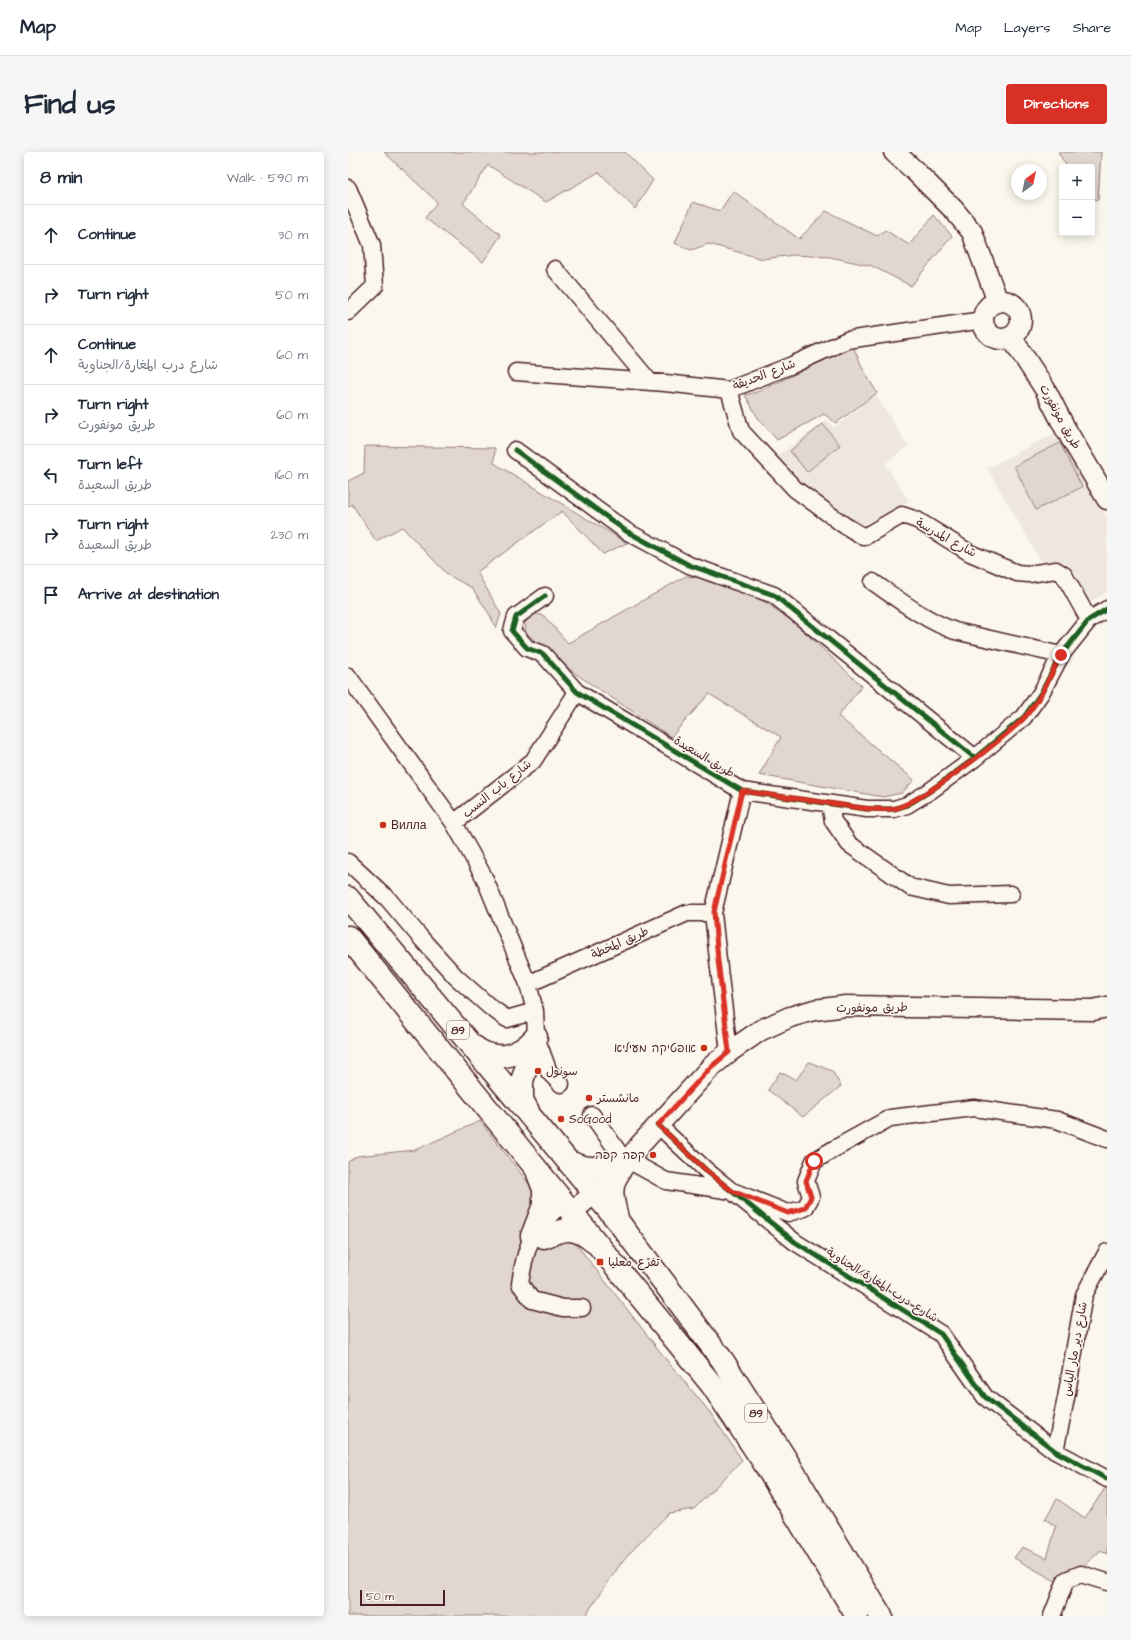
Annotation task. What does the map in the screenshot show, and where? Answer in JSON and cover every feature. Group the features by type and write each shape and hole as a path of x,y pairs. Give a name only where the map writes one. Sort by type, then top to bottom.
{"highway":[{"name":"89","path":"348,898 617,1220 722,1361 785,1458 881,1616"},
{"name":"89","path":"348,937 712,1385 760,1458 857,1616"},
{"path":"468,1042 482,1053 501,1057 515,1053 529,1046 536,1037"},
{"path":"535,1122 522,1100 522,1080 536,1037"},
{"path":"569,1162 593,1170 625,1159"},
{"path":"617,1220 612,1190 613,1181 625,1159"},
{"path":"535,1166 544,1189 544,1205 538,1237 561,1230 577,1231 598,1245"}],"main road":[{"path":"894,152 954,210 972,232 998,302"},
{"path":"998,302 1009,303 1018,311 1020,316 1019,328 1011,337 1005,339 992,336 984,327 983,320 987,308 998,302"},
{"name":"طريق مونفورت","path":"1011,337 1045,389 1065,428 1107,499"},
{"name":"طريق مونفورت","path":"568,1207 625,1159 711,1067 729,1052 761,1030 790,1017 814,1010 846,1006 1093,1010 1107,1007"}],"street":[{"path":"348,188 372,245 375,286 348,312"},
{"path":"555,269 650,382"},
{"name":"شارع الحديقة","path":"516,372 650,382 729,390 792,365 847,340 983,320"},
{"name":"شارع المدرسة","path":"729,390 742,431 795,488 844,525 864,537 902,515 917,520 970,553 1017,573 1029,574 1056,570 1064,575 1089,620"},
{"path":"515,450 626,531 689,566 774,595 975,758"},
{"path":"873,582 940,626 955,631 1061,655"},
{"name":"طريق السعيدة","path":"545,596 516,617 512,631 527,648 543,654 577,692 742,791 867,809 894,809 907,805 930,791 975,758 1024,717 1041,693 1061,655 1089,620 1107,609"},
{"path":"348,676 454,823 484,877 528,984 535,1011 536,1037 549,1072 561,1084"},
{"name":"شارع باب النسب","path":"454,823 533,761 577,692"},
{"name":"طريق السعيدة","path":"729,1052 714,912 742,791"},
{"path":"830,804 833,821 849,844 910,887 949,896 1011,894"},
{"path":"348,862 388,899 456,977 490,1007 507,1019 535,1011"},
{"name":"طريق المخطة","path":"528,984 687,913 714,912"},
{"path":"592,1114 625,1159 666,1181 732,1191 788,1213 805,1208 811,1197 806,1181 814,1161 834,1148 890,1118 974,1108 1058,1120 1107,1139"},
{"name":"شارع درب المغارة/الجناوية","path":"658,1125 708,1172 795,1242 941,1334 958,1360 986,1397 1055,1451 1107,1479"},
{"path":"568,1207 538,1237 524,1260 520,1284 532,1300 563,1308 582,1308"},
{"name":"شارع دير مار الياس","path":"1055,1451 1084,1295 1107,1252"},
{"path":"1052,1616 1066,1580 1082,1574 1107,1582"}],"shaded area":[{"path":"384,152 625,152 653,180 635,209 599,172 546,202 488,165 463,204 501,235 483,262 425,218 437,202"},
{"path":"1058,152 1101,152 1098,200 1095,200 1095,164 1065,164"},
{"path":"733,191 799,239 826,211 877,236 885,230 909,245 934,215 952,236 911,286 872,266 830,257 794,255 763,259 709,244 691,250 675,243 693,202 720,211"},
{"path":"853,346 863,369 877,393 836,423 824,414 777,440 758,418 745,395 760,391"},
{"path":"876,395 908,446 885,464 909,501 857,528 807,489 777,456 827,420 834,428"},
{"path":"823,424 840,445 807,472 790,451"},
{"path":"1061,430 1107,517 1107,592 1088,603 1075,573 1066,563 1054,560 1041,561 987,468"},
{"path":"1060,443 1082,487 1036,510 1014,466"},
{"path":"365,446 495,448 494,463 627,543 603,554 562,511 477,572 501,614 496,628 490,615 472,588 448,575 402,527 376,541 352,504 348,507 348,481 364,473"},
{"path":"686,576 722,581 765,602 795,623 862,686 838,716 914,780 902,793 883,797 759,775 781,737 709,694 671,737 573,672 526,632 525,623 534,613 544,616 568,643"},
{"path":"809,1062 832,1071 841,1086 803,1117 768,1090 780,1072 796,1080"},
{"path":"480,1121 669,1363 709,1411 742,1460 694,1509 669,1513 624,1559 585,1616 348,1616 348,1162 357,1156 415,1150"},
{"path":"1107,1485 1107,1554 1101,1550 1083,1567 1066,1570 1057,1582 1014,1558 1022,1547 1047,1558 1056,1527 1045,1519 1057,1499 1085,1518"}],"cycle path":[{"path":"515,450 626,531 689,565 774,595 975,758"},
{"path":"545,596 516,617 512,631 527,648 543,654 577,692 742,791 867,809 894,809 907,805 930,791 975,758 1024,717 1041,693 1061,655 1089,620 1107,609"},
{"path":"658,1125 708,1172 795,1242 941,1334 985,1397 1055,1451 1107,1479"}],"place":[{"name":"Вилла","path":"383,825"},
{"name":"אופטיקה מעיליא","path":"704,1048"},
{"name":"سونول","path":"538,1071"},
{"name":"مانشستر","path":"589,1098"},
{"name":"SoGood","path":"561,1119"},
{"name":"קפה קפה","path":"653,1155"},
{"name":"تفرّع معليا","path":"600,1262"}],"route":[{"path":"814,1161 806,1181 811,1197 805,1208 788,1213 732,1191 708,1172 658,1125 711,1067 729,1052 714,912 742,791 867,809 894,809 907,805 930,791 1011,730 1024,717 1041,693 1061,655"}]}
